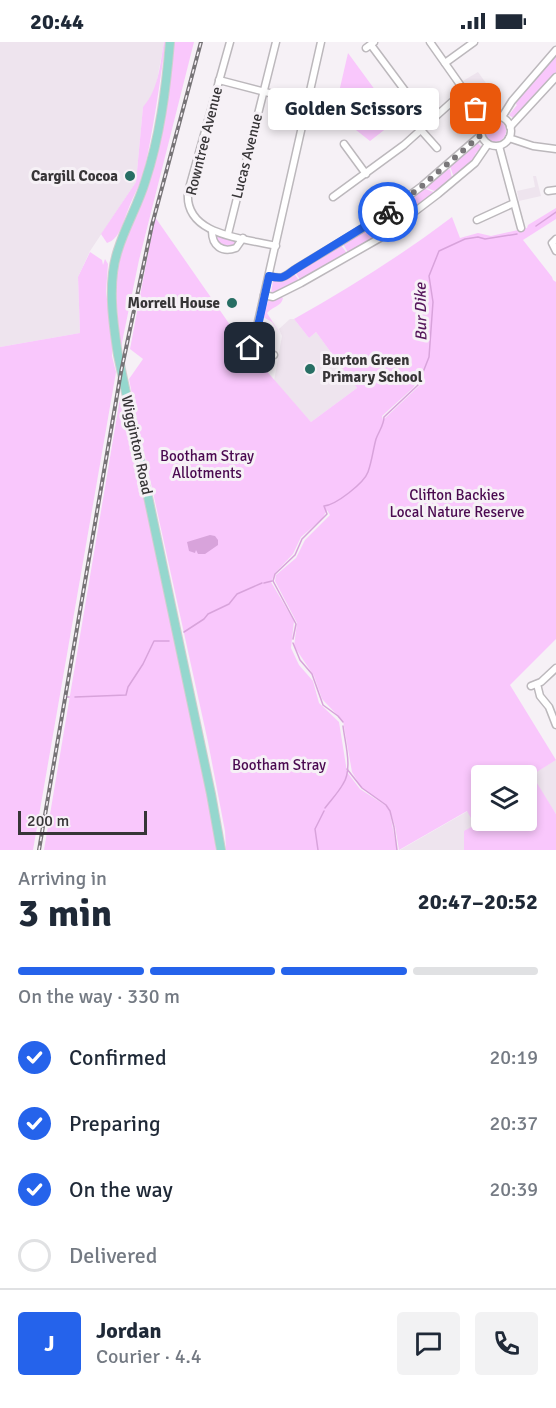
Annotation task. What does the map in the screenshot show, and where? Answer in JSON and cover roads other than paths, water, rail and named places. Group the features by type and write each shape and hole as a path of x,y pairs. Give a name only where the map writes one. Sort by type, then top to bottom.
{"main road":[{"name":"Wigginton Road","path":"170,42 162,109 151,162 142,192 115,260 114,327 221,850"}],"street":[{"name":"Rowntree Avenue","path":"230,42 188,198 189,207 195,219 212,231 213,241 217,246 224,250 236,248 243,238"},
{"name":"Lucas Avenue","path":"228,234 276,42"},
{"path":"274,355 252,346 321,42"},
{"path":"430,42 485,120"},
{"path":"445,63 474,42"},
{"path":"370,45 429,123"},
{"path":"502,117 512,101 556,50"},
{"path":"502,117 491,117 485,120 481,135 488,144 499,146 509,138 510,127 556,77"},
{"path":"219,80 308,104"},
{"path":"333,196 366,174 421,130 464,91"},
{"path":"502,117 510,127"},
{"path":"421,130 433,147"},
{"path":"269,276 283,278 287,276 371,224 422,186 481,135"},
{"path":"509,138 533,146 556,149"},
{"path":"344,144 366,174"},
{"path":"264,295 273,297 301,284 380,238 475,163 488,144"},
{"path":"499,146 521,228"},
{"path":"548,191 556,190"},
{"path":"477,219 514,203"},
{"path":"212,231 276,246"},
{"path":"556,239 552,243 556,251"},
{"path":"556,668 534,685 542,700 553,705 552,714 556,725"}],"waterway":[{"name":"Bur Dike","path":"536,226 556,212"},
{"name":"Bur Dike","path":"293,639 296,624 273,581 275,574 295,555 302,539 327,514 324,506 342,498 365,477 384,417 418,385 429,357 433,302 429,276 439,251 465,239 478,237 485,239 517,234"},
{"path":"264,583 272,581"},
{"path":"184,632 208,614 229,604 237,594 262,583"},
{"path":"75,697 126,695 128,687 154,641 169,641"},
{"name":"Bur Dike","path":"293,643 300,660 312,674 323,705 343,722"},
{"name":"Bur Dike","path":"325,808 341,787 348,771 343,726"},
{"path":"347,769 362,788 386,805 390,811 397,850"},
{"path":"318,850 315,829 324,811"}],"railway":[{"path":"39,850 121,372 152,225 201,42"}],"place":[{"name":"Golden Scissors","path":"476,109"},
{"name":"Cargill Cocoa","path":"130,176"},
{"name":"Morrell House","path":"232,303"},
{"name":"Burton Green Primary School","path":"310,369"}],"park label":[{"name":"Bootham Stray Allotments","path":"207,464"},
{"name":"Clifton Backies Local Nature Reserve","path":"457,504"},
{"name":"Bootham Stray","path":"279,765"}]}
